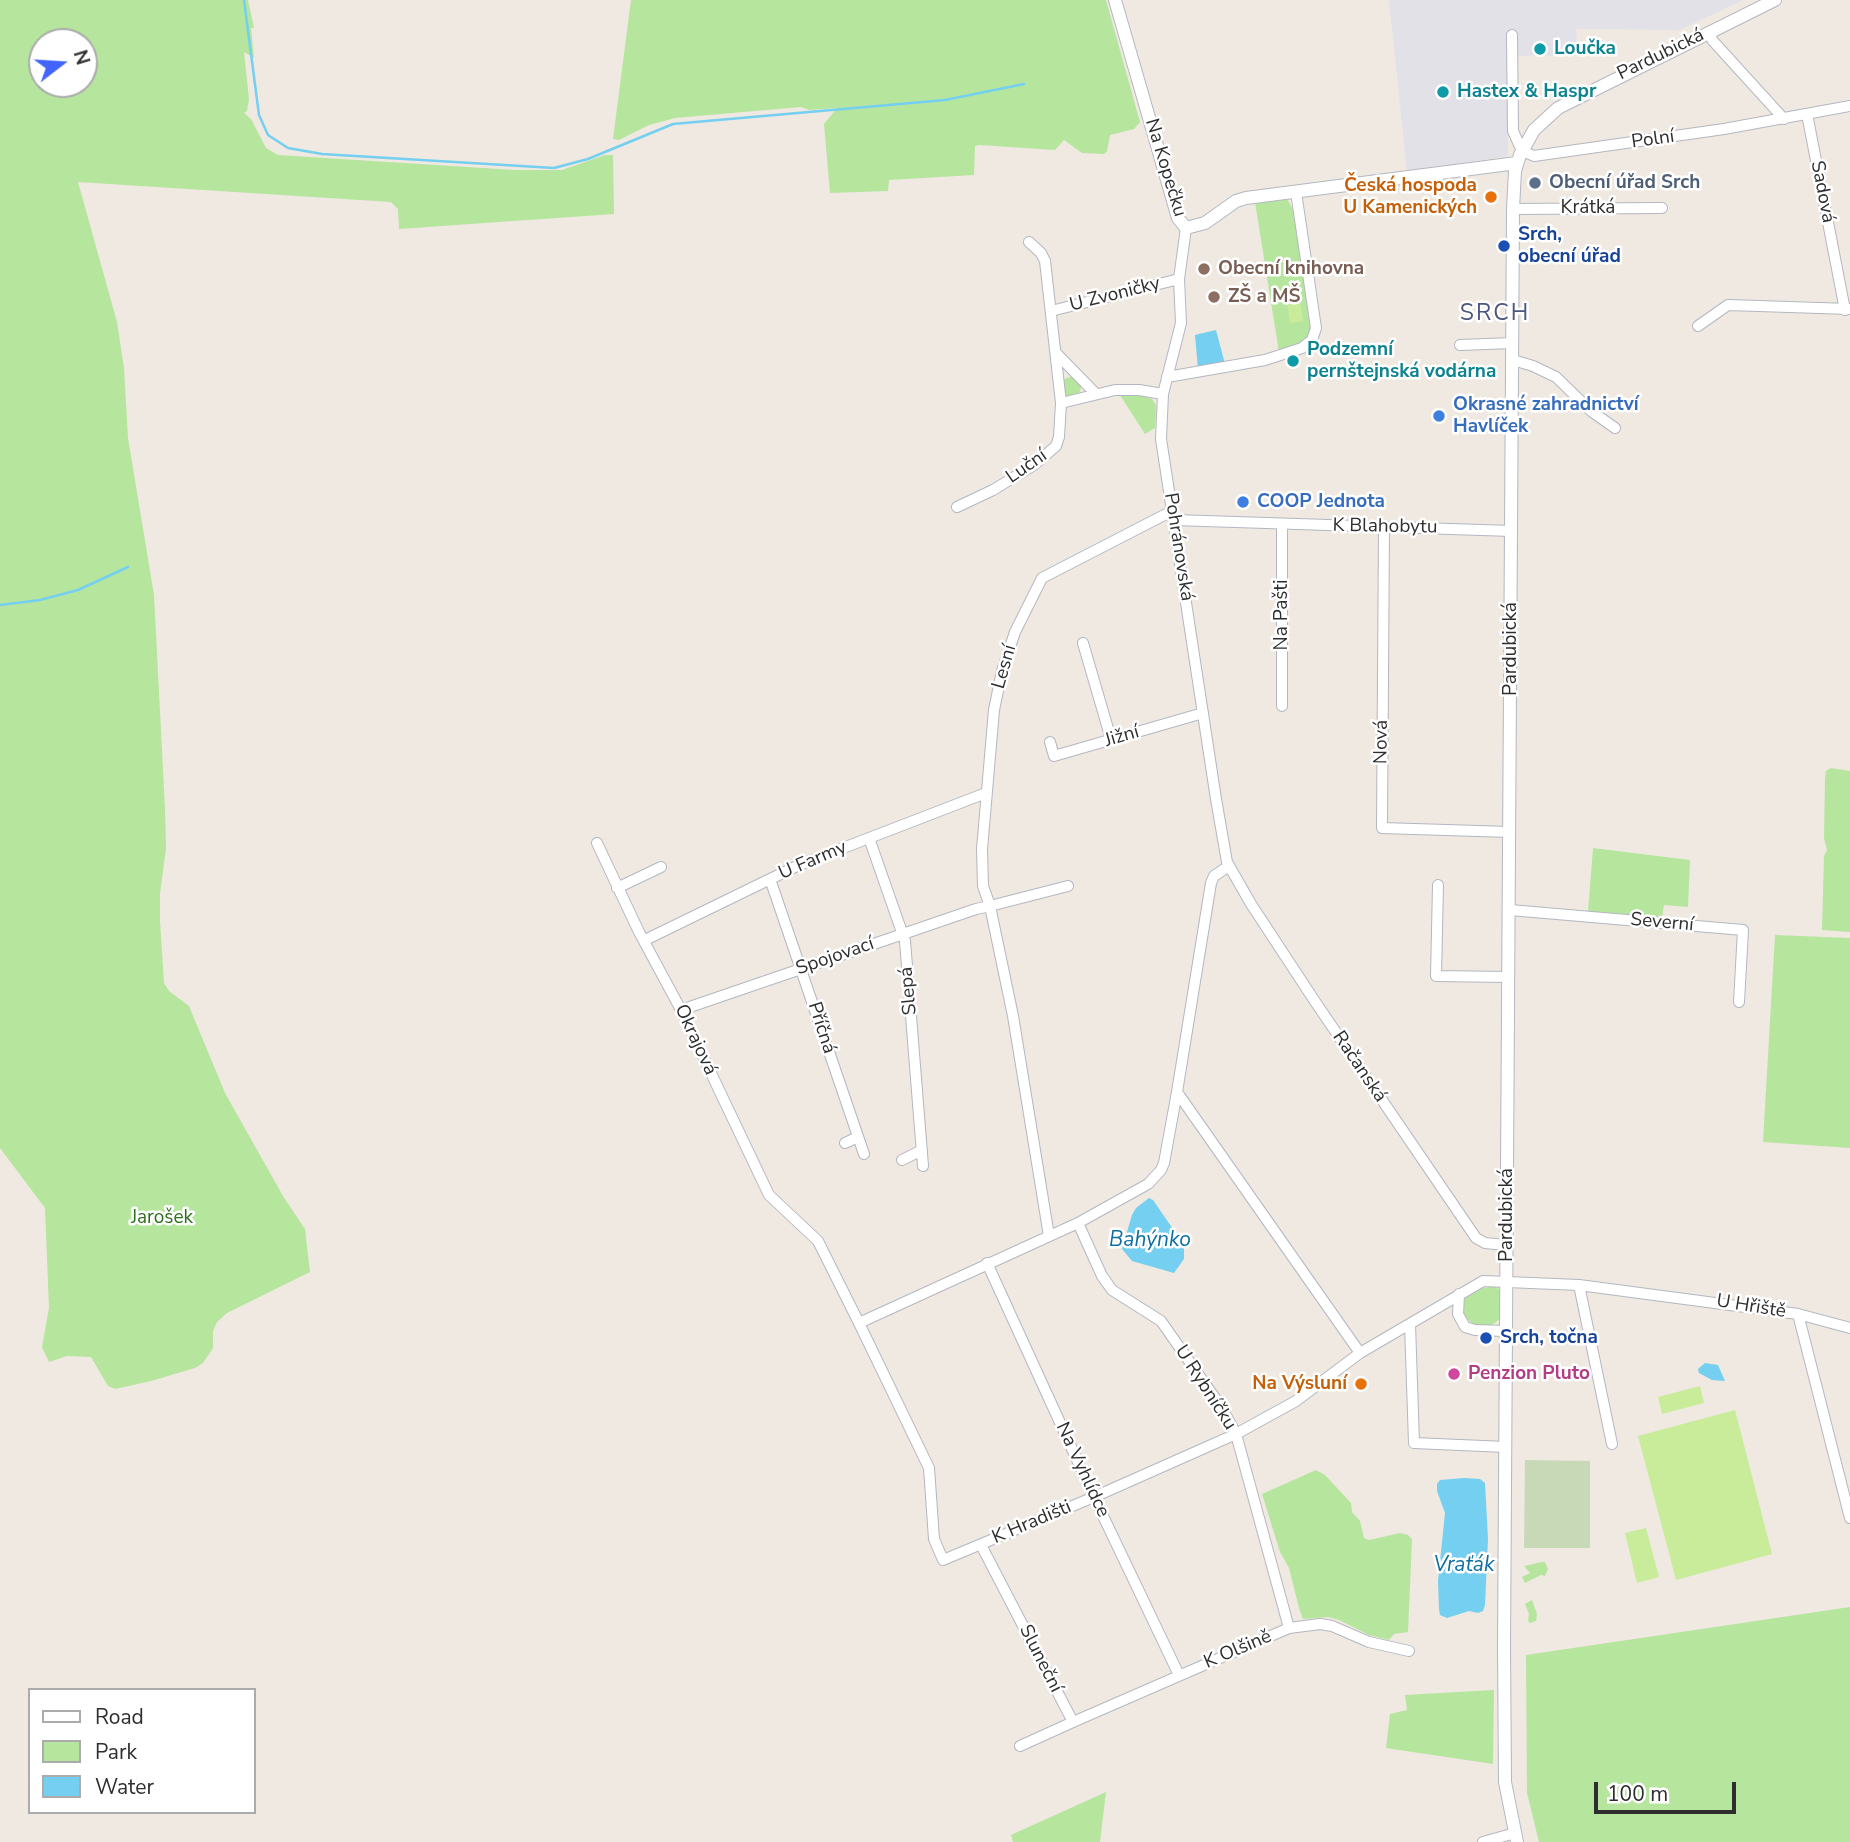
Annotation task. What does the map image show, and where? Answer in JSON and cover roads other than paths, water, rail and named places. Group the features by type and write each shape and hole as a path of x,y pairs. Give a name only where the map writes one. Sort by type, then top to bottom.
{"street":[{"name":"Na Kopečku","path":"1115,0 1178,218 1186,228 1205,223 1236,201 1520,157"},
{"name":"Pardubická","path":"1516,1838 1505,1782 1505,1625 1513,208 1520,157 1540,123 1567,102 1775,0"},
{"path":"1708,32 1713,41 1784,119"},
{"path":"1512,35 1513,131 1520,157"},
{"name":"Polní","path":"1520,157 1784,119 1850,106"},
{"name":"Sadová","path":"1698,326 1728,305 1847,310 1807,114"},
{"path":"1167,377 1265,360 1302,348 1312,340 1316,328 1296,192"},
{"name":"Krátká","path":"1513,208 1662,208"},
{"name":"Pohránovská","path":"1186,228 1179,279 1181,323 1176,352 1163,394 1161,439 1222,837 1229,866"},
{"name":"U Zvoničky","path":"1029,242 1045,261 1060,403"},
{"name":"U Zvoničky","path":"1051,311 1179,279"},
{"path":"1460,345 1513,343"},
{"path":"1056,353 1096,394"},
{"path":"1513,360 1556,377 1591,411 1615,428"},
{"path":"1060,403 1126,390 1163,394"},
{"name":"Luční","path":"957,506 993,490 1034,466 1056,446 1059,438 1060,403"},
{"name":"K Blahobytu","path":"1173,515 1282,525 1512,531"},
{"name":"Lesní","path":"1049,1236 1013,1016 990,906 983,886 982,862 993,710 1015,632 1042,578 1173,515"},
{"name":"Na Pašti","path":"1282,525 1282,706"},
{"name":"Nová","path":"1384,527 1382,828 1510,832"},
{"path":"1083,643 1111,740"},
{"name":"Jižní","path":"1050,742 1054,756 1203,713"},
{"name":"U Farmy","path":"645,940 799,864 986,793"},
{"name":"Slepá","path":"869,838 905,941 923,1166"},
{"name":"Okrajová","path":"597,843 617,888 681,1010 769,1195 818,1241 859,1323"},
{"path":"859,1323 1078,1223 1148,1184 1161,1170 1177,1092 1211,883 1214,876 1229,866"},
{"name":"Račanská","path":"1229,866 1314,1000 1476,1238 1485,1243 1506,1245"},
{"path":"617,888 661,867"},
{"name":"Příčná","path":"770,879 863,1154"},
{"path":"1438,885 1436,976 1508,977"},
{"path":"990,906 1068,886"},
{"name":"Spojovací","path":"681,1010 990,906"},
{"name":"Severní","path":"1510,910 1743,930 1739,1002"},
{"path":"1177,1092 1360,1353"},
{"path":"845,1143 858,1137"},
{"path":"902,1160 922,1150"},
{"name":"U Rybníčku","path":"1078,1223 1102,1276 1112,1290 1161,1321 1223,1408 1236,1434 1289,1628"},
{"name":"Na Vyhlídce","path":"987,1263 1179,1675"},
{"path":"1236,1434 1296,1401 1360,1353 1479,1282 1506,1281"},
{"name":"U Hřiště","path":"1506,1281 1579,1285 1798,1314 1850,1518"},
{"path":"1579,1285 1612,1444"},
{"path":"1459,1294 1458,1314 1465,1327 1475,1331 1506,1331"},
{"path":"1798,1314 1850,1328"},
{"name":"K Hradišti","path":"859,1323 929,1468 934,1539 943,1560 1236,1434"},
{"path":"1410,1324 1414,1443 1506,1447"},
{"name":"Sluneční","path":"981,1545 1073,1722"},
{"name":"K Olšině","path":"1073,1722 1289,1628 1332,1626 1370,1642 1409,1651"},
{"path":"1020,1746 1073,1722"},
{"path":"1483,1842 1516,1838"}],"water":[{"path":"1216,330 1225,364 1198,369 1195,335"},
{"name":"Bahýnko","path":"1149,1198 1184,1245 1184,1259 1174,1273 1132,1261 1122,1249 1132,1215 1136,1208"},
{"path":"1705,1363 1718,1365 1725,1381 1712,1380 1699,1373 1698,1369"},
{"name":"Vraťák","path":"1480,1479 1485,1483 1488,1539 1485,1605 1483,1611 1478,1613 1469,1611 1447,1618 1440,1615 1439,1609 1438,1581 1445,1513 1437,1484 1440,1480"}],"waterway":[{"path":"244,0 259,115 268,135 288,148 322,154 554,168 588,159 673,124 945,100 1024,84"},
{"path":"0,605 40,600 78,590 128,567"}],"place":[{"name":"Loučka","path":"1540,49"},
{"name":"Hastex & Haspr","path":"1443,92"},
{"name":"Obecní úřad Srch","path":"1535,183"},
{"name":"Česká hospoda U Kamenických","path":"1491,197"},
{"name":"Srch, obecní úřad","path":"1504,246"},
{"name":"Obecní knihovna","path":"1204,269"},
{"name":"ZŠ a MŠ","path":"1214,297"},
{"name":"Podzemní pernštejnská vodárna","path":"1293,361"},
{"name":"Okrasné zahradnictví Havlíček","path":"1439,416"},
{"name":"COOP Jednota","path":"1243,502"},
{"name":"Srch, točna","path":"1486,1338"},
{"name":"Penzion Pluto","path":"1454,1374"},
{"name":"Na Výsluní","path":"1361,1384"}],"district":[{"name":"SRCH","path":"1495,314"}],"park label":[{"name":"Jarošek","path":"162,1218"}]}
